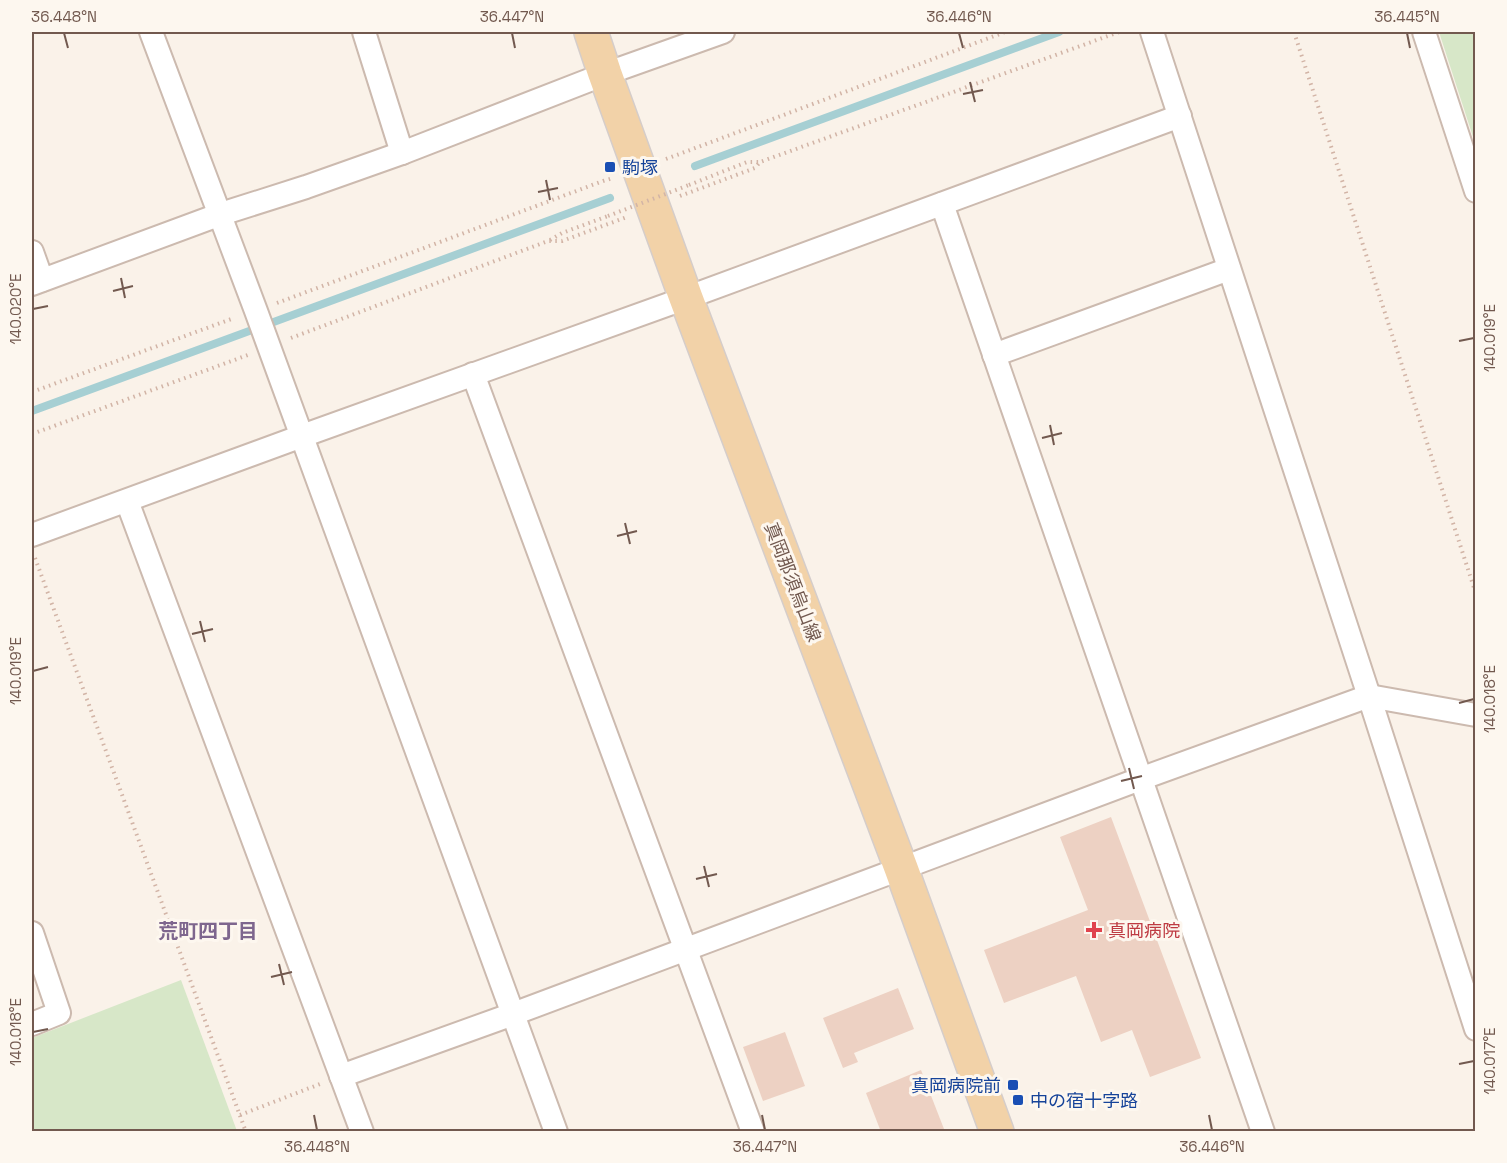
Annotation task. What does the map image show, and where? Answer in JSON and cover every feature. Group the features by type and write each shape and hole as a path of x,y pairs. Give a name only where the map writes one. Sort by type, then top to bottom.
{"main road":[{"name":"真岡那須烏山線","path":"591,32 686,298 901,868 997,1131"}],"street":[{"path":"151,32 257,312 267,345 556,1131"},
{"path":"364,32 402,153"},
{"path":"32,252 37,282 220,214 402,153 605,74 723,32"},
{"path":"1152,32 1476,1029"},
{"path":"1425,32 1476,191"},
{"path":"32,536 1180,116"},
{"path":"942,204 1263,1131"},
{"path":"994,355 1229,269"},
{"path":"473,374 753,1131"},
{"path":"126,501 362,1131"},
{"path":"341,1076 1369,696 1476,715"},
{"path":"32,933 60,1013 32,1024"}],"path":[{"path":"663,160 1005,32"},
{"path":"32,434 548,241 562,233 747,162 760,162 1119,32"},
{"path":"1294,32 1476,594"},
{"path":"675,198 755,168 760,162"},
{"path":"32,392 257,312 592,185 619,177"},
{"path":"548,241 562,241 630,216"},
{"path":"35,558 246,1131"},
{"path":"240,1115 341,1076"}],"green space":[{"path":"1439,32 1475,32 1475,143"},
{"path":"181,980 237,1131 32,1131 32,1038"}],"building":[{"name":"真岡病院","path":"1111,817 1201,1058 1150,1077 1132,1030 1101,1042 1076,976 1004,1003 984,950 1088,910 1060,837"},
{"path":"898,988 914,1029 854,1053 858,1062 843,1068 823,1018"},
{"path":"785,1032 805,1086 763,1101 743,1047"},
{"path":"921,1070 944,1129 939,1132 881,1132 866,1093"}],"waterway":[{"path":"695,166 1059,32"},
{"path":"32,411 610,198"}],"place":[{"name":"駒塚","path":"610,167"},
{"name":"真岡病院","path":"1094,930"},
{"name":"真岡病院前","path":"1013,1085"},
{"name":"中の宿十字路","path":"1018,1100"}],"district":[{"name":"荒町四丁目","path":"208,931"}]}
